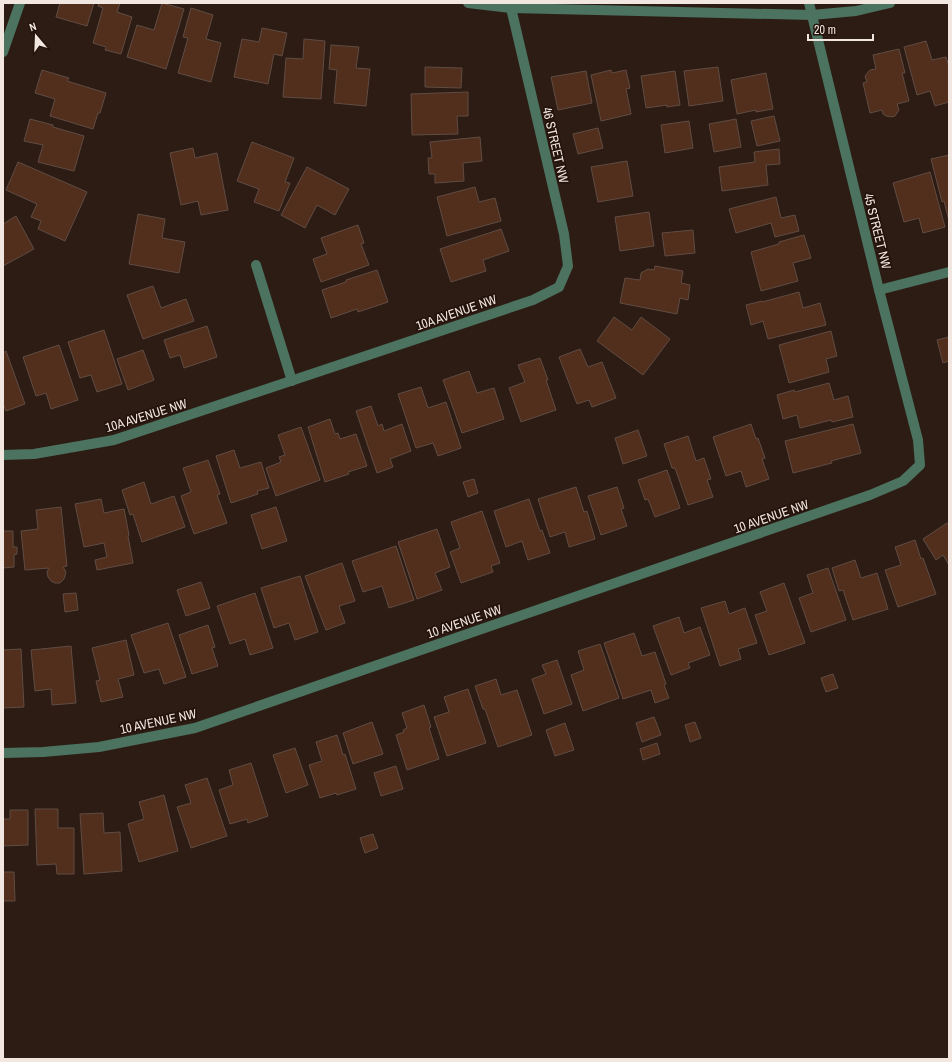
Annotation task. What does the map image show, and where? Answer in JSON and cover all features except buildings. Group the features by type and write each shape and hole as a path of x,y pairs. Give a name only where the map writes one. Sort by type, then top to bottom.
{"street":[{"path":"3,52 20,3"},
{"path":"468,3 511,8 812,15 856,11 890,3"},
{"name":"45 STREET NW","path":"809,3 879,290 918,440 920,465"},
{"name":"46 STREET NW","path":"511,8 564,234 568,266 559,287"},
{"path":"256,266 292,381"},
{"path":"879,290 949,272"},
{"name":"10A AVENUE NW","path":"3,455 34,454 114,440 534,300 559,287"},
{"name":"10 AVENUE NW","path":"3,753 43,752 99,747 195,728 870,495 903,480 920,465"}]}
